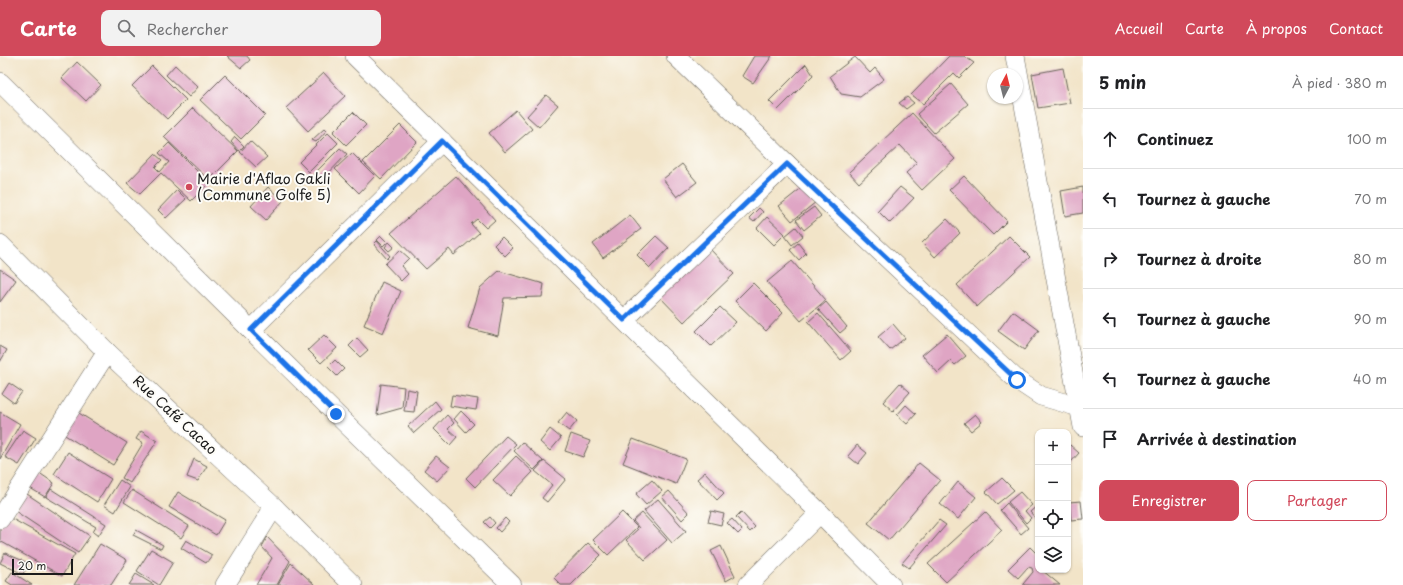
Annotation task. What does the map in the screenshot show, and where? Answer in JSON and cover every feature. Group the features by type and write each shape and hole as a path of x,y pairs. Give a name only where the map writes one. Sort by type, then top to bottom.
{"street":[{"path":"355,56 820,513 891,585"},
{"path":"676,56 787,164 1017,380 1041,396 1081,406"},
{"path":"1015,56 1081,406 1083,426"},
{"path":"0,82 512,585"},
{"path":"251,330 442,141"},
{"path":"624,320 787,164"},
{"name":"Rue Café Cacao","path":"0,244 107,352 274,507 353,585"},
{"path":"0,519 107,352"},
{"path":"225,585 274,507"},
{"path":"748,585 820,513"}],"building":[{"path":"227,56 247,56 250,60 241,68"},
{"path":"754,56 772,56 753,83 742,76"},
{"path":"949,56 964,56 974,63 959,78 954,73 923,104 911,95"},
{"path":"855,57 870,73 875,68 884,79 860,97 841,94 830,76"},
{"path":"77,62 101,85 86,101 62,78"},
{"path":"806,64 813,75 778,110 769,101"},
{"path":"175,65 198,87 189,97 166,75"},
{"path":"152,66 186,100 167,119 132,86"},
{"path":"1063,68 1070,103 1038,108 1032,74"},
{"path":"324,73 345,96 308,131 286,108"},
{"path":"225,75 265,115 241,139 200,100"},
{"path":"951,84 968,104 934,133 917,114"},
{"path":"546,95 558,105 539,127 527,116"},
{"path":"907,97 914,103 906,109 899,103"},
{"path":"193,108 238,151 209,180 164,137"},
{"path":"516,110 532,129 505,152 489,133"},
{"path":"353,112 366,125 346,145 333,132"},
{"path":"912,113 955,159 922,190 906,173 917,163 900,145 859,183 849,172"},
{"path":"400,125 417,142 381,179 363,162"},
{"path":"325,128 327,130 316,142 312,140"},
{"path":"328,133 338,143 309,172 299,162"},
{"path":"235,137 244,146 239,151 231,142"},
{"path":"250,141 267,157 256,167 240,152"},
{"path":"169,143 209,183 191,201 161,173 140,194 127,183 155,154 162,160 155,167 160,172 169,162 159,153"},
{"path":"340,148 347,154 321,181 314,174"},
{"path":"352,153 375,176 359,193 335,169"},
{"path":"682,164 697,182 677,197 663,179"},
{"path":"456,176 495,220 486,228 477,219 471,224 479,233 454,255 449,249 426,269 391,233"},
{"path":"964,176 1007,221 993,235 949,190"},
{"path":"804,186 816,202 792,221 779,206"},
{"path":"268,187 283,201 266,220 251,206"},
{"path":"900,187 914,198 890,223 878,211"},
{"path":"1083,187 1083,213 1065,216 1061,191"},
{"path":"177,190 186,199 166,218 158,210"},
{"path":"814,207 821,216 804,230 796,220"},
{"path":"759,208 763,212 754,222 749,218"},
{"path":"630,215 641,229 603,258 593,244"},
{"path":"767,217 785,234 774,245 757,228"},
{"path":"947,219 960,233 935,257 922,243"},
{"path":"796,227 803,236 792,245 785,236"},
{"path":"381,236 387,242 383,246 377,240"},
{"path":"656,236 669,248 650,268 637,255"},
{"path":"1009,236 1030,257 977,307 957,285"},
{"path":"502,237 513,248 505,256 494,245"},
{"path":"377,241 390,256 387,259 374,244"},
{"path":"389,242 394,247 389,251 385,247"},
{"path":"798,243 806,253 799,260 790,250"},
{"path":"708,247 734,274 684,322 657,294"},
{"path":"400,250 409,258 401,266 408,274 401,281 385,264"},
{"path":"792,261 826,300 801,321 767,282"},
{"path":"0,269 16,280 0,302"},
{"path":"499,271 544,284 542,297 504,298 498,336 468,328 480,288"},
{"path":"382,282 401,291 383,333 364,325"},
{"path":"753,283 783,313 766,331 735,301"},
{"path":"826,302 847,327 840,333 818,309"},
{"path":"720,307 736,322 711,346 696,331"},
{"path":"1013,311 1039,330 1024,350 998,331"},
{"path":"818,313 851,351 841,360 808,322"},
{"path":"893,324 905,338 890,350 878,337"},
{"path":"947,334 966,356 955,365 951,361 938,373 922,355"},
{"path":"324,335 337,348 321,363 308,350"},
{"path":"357,338 368,350 360,357 349,346"},
{"path":"0,346 7,350 0,362"},
{"path":"335,360 344,369 337,376 328,367"},
{"path":"9,383 22,392 14,403 2,394"},
{"path":"900,383 910,392 893,411 883,402"},
{"path":"381,384 404,387 402,408 377,415"},
{"path":"407,389 417,391 414,412 404,411"},
{"path":"452,395 478,399 476,410 450,406"},
{"path":"435,401 441,409 414,433 408,426"},
{"path":"906,405 916,414 907,424 897,415"},
{"path":"74,410 127,443 113,465 60,432"},
{"path":"461,411 474,424 466,432 454,419"},
{"path":"0,412 20,424 0,459"},
{"path":"567,412 577,421 569,431 558,423"},
{"path":"975,414 982,422 971,431 964,423"},
{"path":"447,415 454,423 448,429 457,437 450,445 434,429"},
{"path":"550,429 561,438 550,451 540,442"},
{"path":"23,430 36,438 19,465 5,457"},
{"path":"141,431 157,441 130,483 122,478 143,443 136,439"},
{"path":"571,434 590,441 583,457 565,451"},
{"path":"506,436 516,444 475,487 466,478"},
{"path":"633,439 686,459 676,484 623,463"},
{"path":"522,442 543,461 534,470 514,451"},
{"path":"857,445 867,453 858,464 848,456"},
{"path":"1071,446 1079,453 1071,462"},
{"path":"68,452 111,479 97,502 54,474"},
{"path":"436,456 450,467 437,481 424,470"},
{"path":"516,456 533,472 510,496 493,480"},
{"path":"194,459 207,466 198,481 187,477"},
{"path":"544,461 566,479 547,502 542,498 552,485 535,471"},
{"path":"919,463 940,480 889,540 868,523"},
{"path":"35,470 54,483 45,497 25,485"},
{"path":"705,472 724,493 717,500 697,479"},
{"path":"1002,478 1014,490 997,504 986,492"},
{"path":"120,480 130,487 115,512 104,505"},
{"path":"652,480 662,491 646,505 636,494"},
{"path":"958,482 976,497 958,519 940,504"},
{"path":"51,489 106,524 98,536 93,532 96,527 46,497"},
{"path":"132,490 189,526 181,538 124,502"},
{"path":"669,491 689,513 682,520 662,497"},
{"path":"178,492 225,520 216,535 169,507"},
{"path":"1020,492 1032,505 1025,511 1031,518 1026,523 1008,502"},
{"path":"27,494 90,536 78,553 15,511"},
{"path":"658,499 686,531 672,543 644,511"},
{"path":"1081,501 1083,519 1071,520 1071,502"},
{"path":"1007,503 1028,528 1021,534 1000,510"},
{"path":"1035,508 1035,518 1030,512"},
{"path":"711,511 724,514 721,525 708,522"},
{"path":"622,512 637,527 608,555 593,540"},
{"path":"741,512 755,527 750,532 736,517"},
{"path":"985,512 1002,530 946,582 928,564"},
{"path":"642,513 667,540 645,560 626,540 639,528 633,521"},
{"path":"7,516 75,554 62,576 0,541 0,529"},
{"path":"490,517 495,523 490,528 484,522"},
{"path":"505,518 509,522 500,532 496,528"},
{"path":"732,519 742,530 738,534 727,523"},
{"path":"939,520 946,525 909,568 902,563"},
{"path":"136,530 163,545 161,549 133,535"},
{"path":"267,537 290,561 277,585 256,585 272,558 262,547"},
{"path":"186,540 212,555 206,563 181,548"},
{"path":"588,543 601,555 571,585 561,585 554,578"},
{"path":"100,544 127,560 111,585 74,585"},
{"path":"721,546 735,576 726,581 711,551"},
{"path":"1030,547 1035,552 1035,573 1046,573 1060,585 1025,585 1023,584 1033,572 1032,568 1028,567 1018,578 1008,569"},
{"path":"151,549 173,562 159,585 137,571"},
{"path":"5,553 28,563 23,574 0,563"},
{"path":"291,563 315,585 278,585"},
{"path":"12,572 32,585 12,585 6,581"},
{"path":"136,574 154,585 129,585"}],"place":[{"name":"Mairie d'Aflao Gakli (Commune Golfe 5)","path":"189,187"}],"route":[{"path":"336,414 251,330 442,141 624,320 787,164 1017,380"}]}
